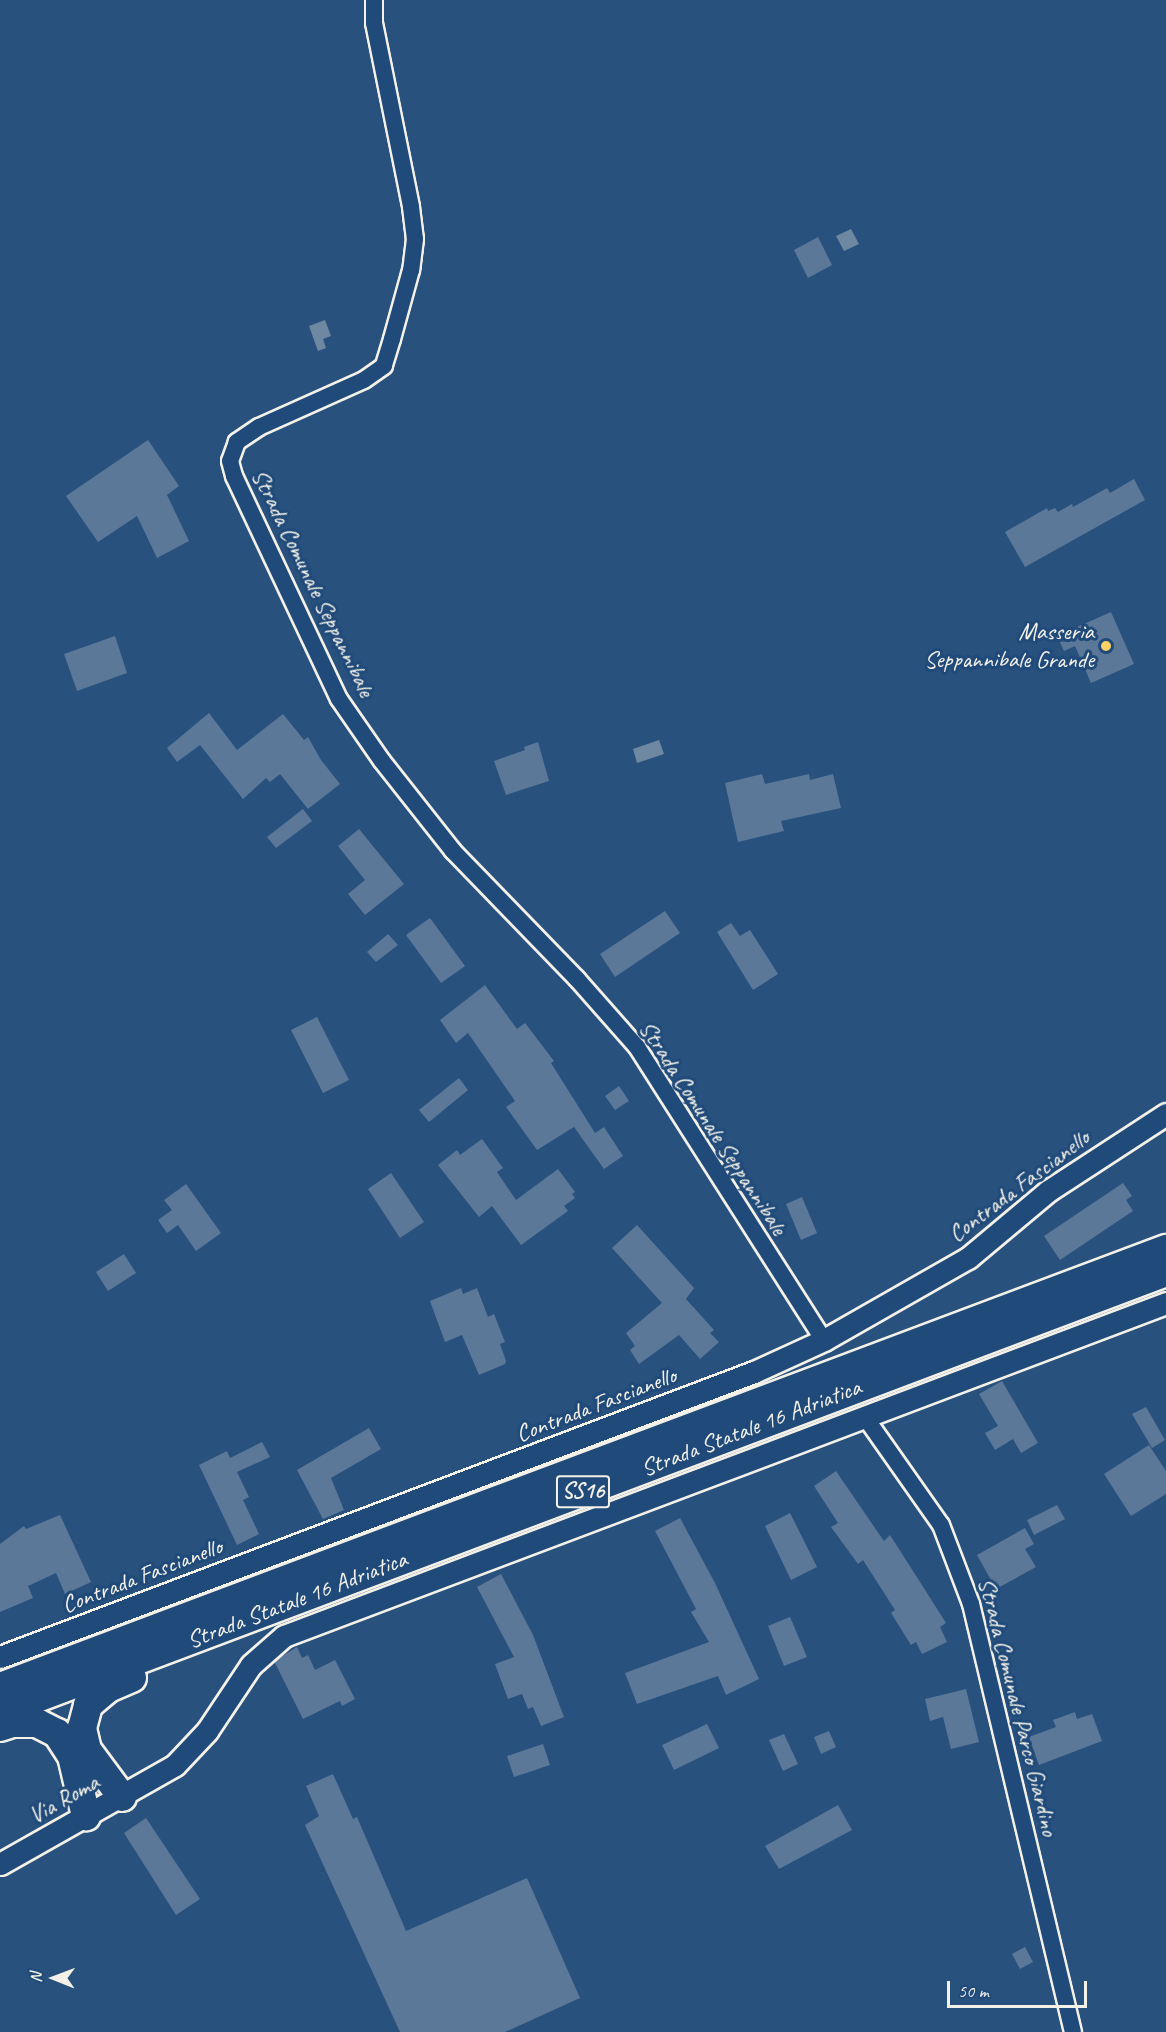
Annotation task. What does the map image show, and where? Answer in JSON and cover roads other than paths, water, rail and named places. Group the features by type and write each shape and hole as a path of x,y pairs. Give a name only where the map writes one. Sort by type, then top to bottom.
{"highway":[{"name":"Strada Statale 16 Adriatica","path":"0,1687 1166,1249"},
{"name":"Strada Statale 16 Adriatica","path":"0,1712 1166,1272"},
{"path":"122,1797 87,1750 82,1728 88,1705 108,1688 190,1655 224,1628"},
{"path":"0,1727 12,1723 37,1723 57,1733 72,1756 86,1816"}],"street":[{"name":"Strada Comunale Seppannibale","path":"374,0 374,23 411,207 415,238 411,270 387,357 384,366 364,380 259,427 237,442 230,461 234,476 339,699 382,762 453,851 577,979 636,1047 824,1340"},
{"name":"Contrada Fascianello","path":"0,1657 754,1372 824,1340 968,1258 1048,1191 1166,1114"},
{"name":"Via Roma","path":"0,1864 175,1765 207,1731 251,1665 284,1636 1166,1304"},
{"name":"Strada Comunale Parco Giardino","path":"865,1417 941,1525 971,1604 1073,2032"}],"water":[{"path":"851,229 859,244 844,251 836,236"},
{"path":"325,320 331,336 323,339 326,348 318,351 309,326"},
{"path":"659,740 664,754 637,763 633,749"}],"place":[{"name":"Masseria Seppannibale Grande","path":"1106,646"}]}
